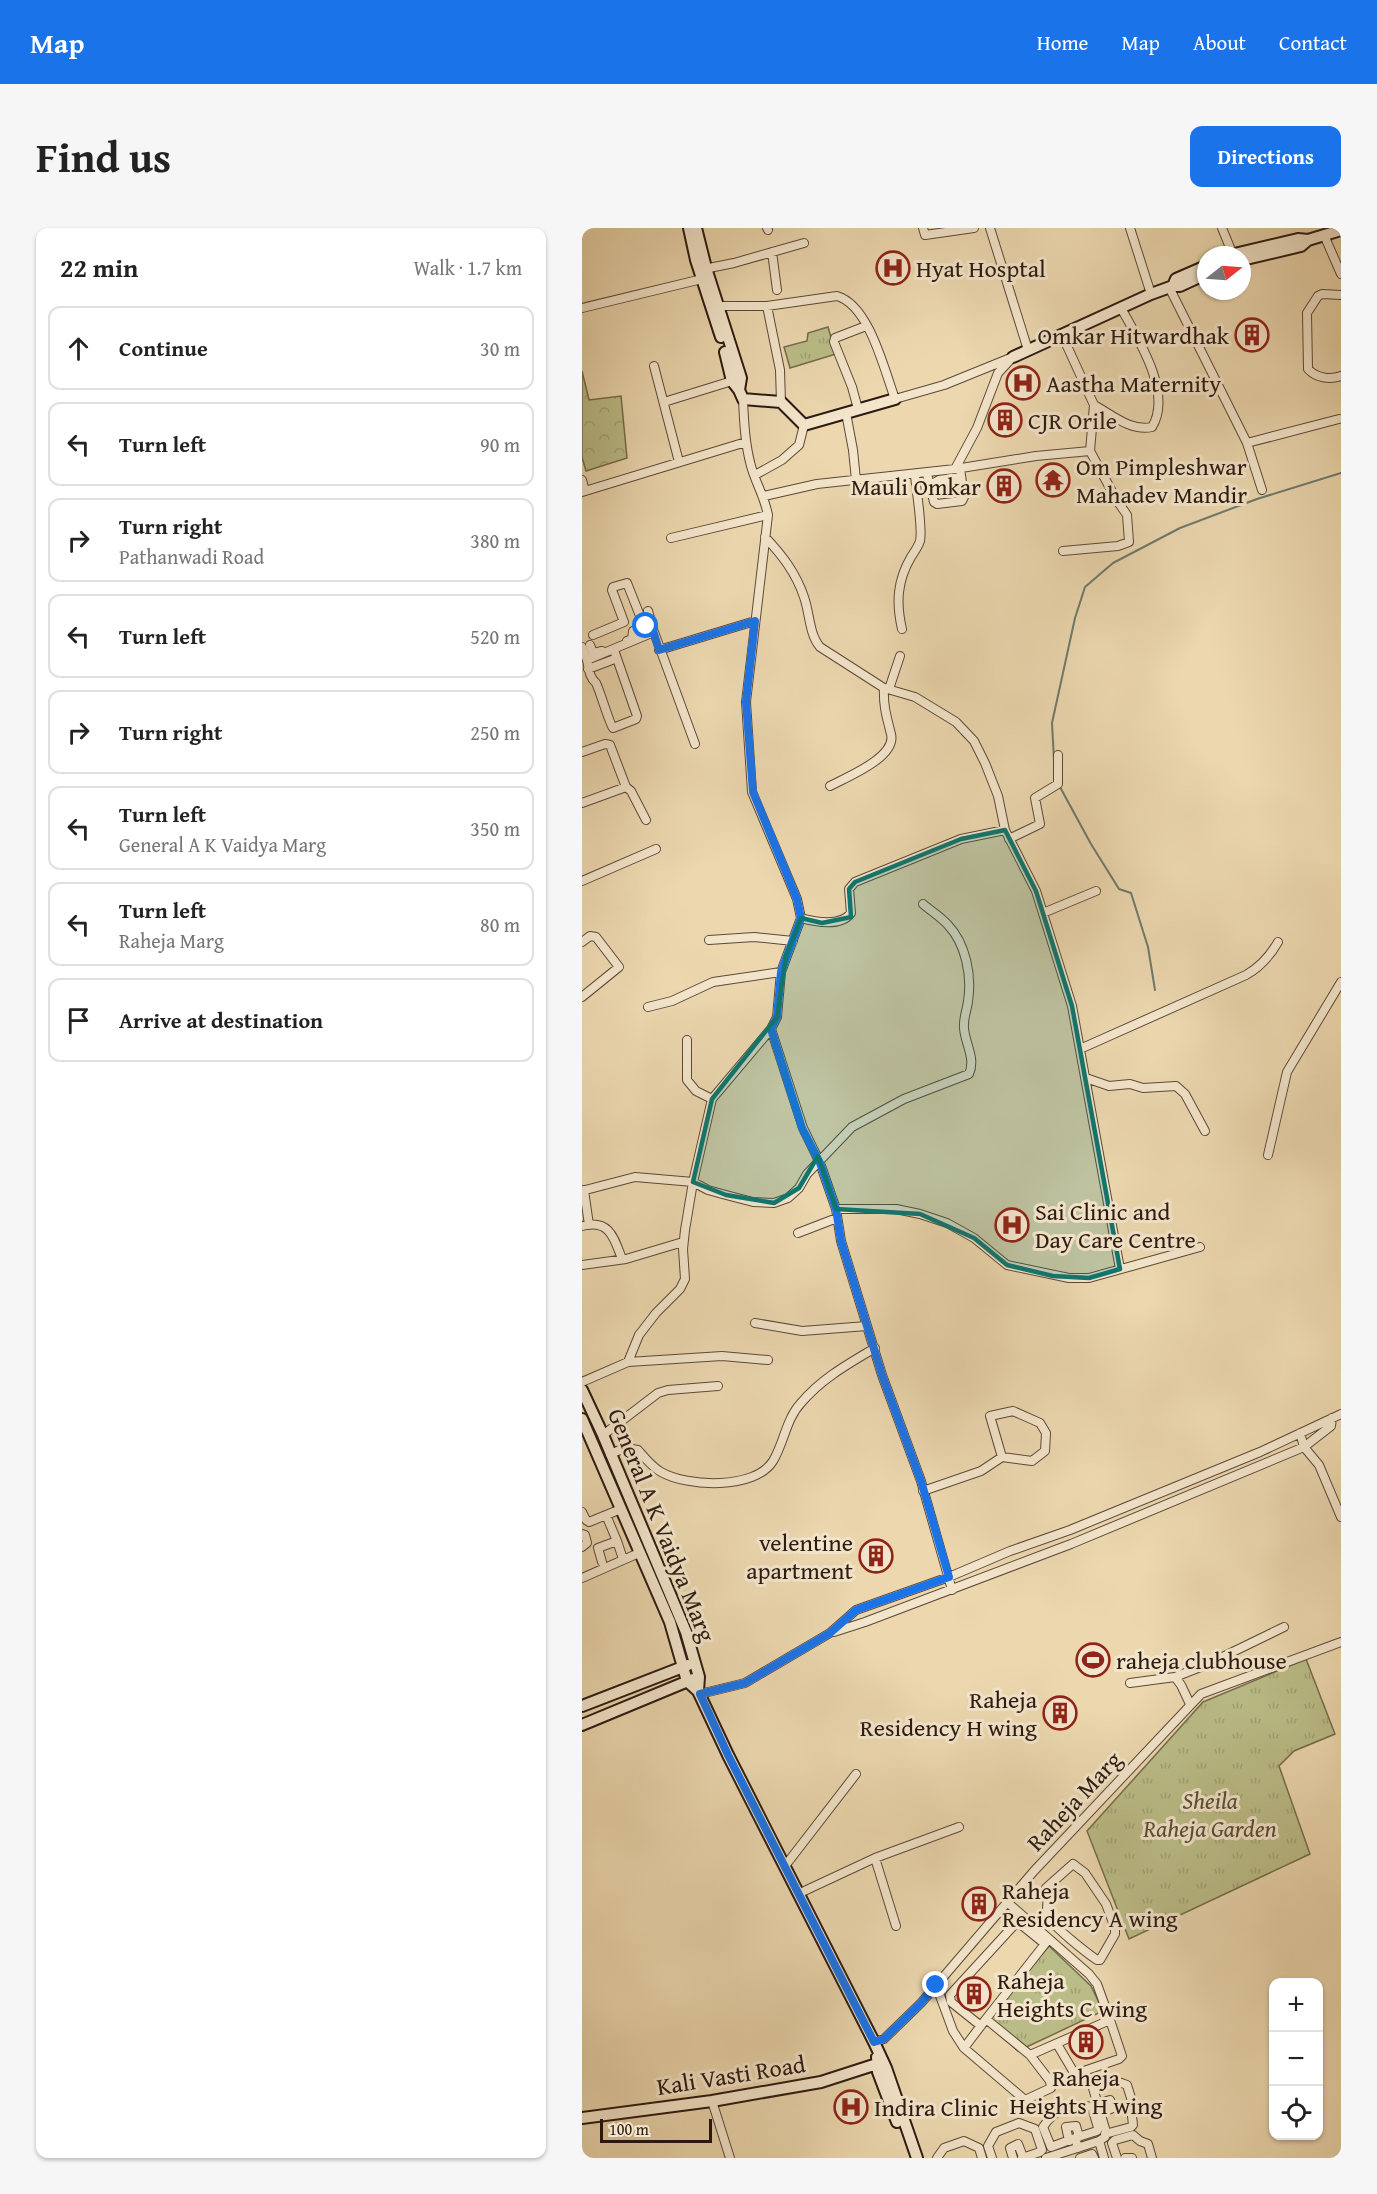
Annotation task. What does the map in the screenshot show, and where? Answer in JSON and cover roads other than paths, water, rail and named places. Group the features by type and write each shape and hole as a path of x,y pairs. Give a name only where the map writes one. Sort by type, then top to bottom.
{"street":[{"path":"923,228 925,235 974,228"},
{"path":"990,228 1028,350"},
{"path":"1130,228 1151,294"},
{"path":"1222,228 1230,246"},
{"path":"1251,253 1269,250 1298,239 1308,240 1341,230"},
{"path":"628,1362 639,1335 656,1312 680,1289 685,1279 683,1242 693,1182 712,1099 771,1029 777,1017 781,972 801,918 797,899 753,792 746,702 768,515 746,442 738,390 741,378 702,272 693,231"},
{"path":"1324,235 1341,274"},
{"path":"582,308 804,243"},
{"path":"772,252 777,290"},
{"path":"1171,286 1176,279 1197,270"},
{"path":"804,425 944,385 1013,357 1151,294 1171,286 1180,286 1197,278"},
{"path":"1171,286 1247,443 1262,490"},
{"path":"1341,295 1322,294 1318,296 1307,313 1308,369 1313,375 1334,378 1341,376"},
{"path":"715,306 767,306 837,296 846,298 872,334 895,399"},
{"path":"767,306 780,370 781,402"},
{"path":"1094,405 1134,428 1152,427 1157,418 1158,395 1154,377 1143,348 1121,308"},
{"path":"858,410 852,387 834,342 835,338 866,326"},
{"path":"1062,335 1094,405 1090,451 1116,500 1127,515 1129,542 1119,546 1063,551"},
{"path":"927,474 934,502 937,504 962,501 964,497 958,471 998,372 1013,357"},
{"path":"654,366 679,462"},
{"path":"664,402 738,390 781,402 804,425"},
{"path":"846,413 856,480"},
{"path":"1247,443 1340,419"},
{"path":"755,475 782,460 799,445 804,425"},
{"path":"582,480 583,492 746,442"},
{"path":"764,496 817,484 958,471 1036,456 1090,451"},
{"path":"930,485 958,471"},
{"path":"902,629 897,599 900,581 918,549 921,537 915,475"},
{"path":"670,538 768,515"},
{"path":"765,537 784,558 795,577 804,598 815,640 820,647 887,689 915,697 956,722 974,741 998,796 1005,830 1036,891 1071,1006 1120,1269"},
{"path":"592,635 624,622 612,590 613,587 627,583 650,628 695,744"},
{"path":"648,611 650,628"},
{"path":"659,650 755,621"},
{"path":"586,646 596,653 632,639 633,631 650,628"},
{"path":"588,665 650,628"},
{"path":"586,646 592,679 596,682 613,728 636,719 637,716 614,650"},
{"path":"830,786 865,768 889,749 892,736 883,704 900,656"},
{"path":"588,665 612,660"},
{"path":"582,752 605,744 610,746 626,787 632,791 646,820"},
{"path":"1010,839 1040,824 1035,798 1058,784 1058,755"},
{"path":"582,803 626,787"},
{"path":"801,918 822,922 846,918 851,913 849,889 855,882 961,839 1005,830"},
{"path":"582,881 656,849"},
{"path":"1043,913 1096,891"},
{"path":"622,1259 612,1235 607,1230 601,1226 586,1226 583,1191 635,1178 693,1182 708,1191 726,1196 753,1202 774,1203 788,1198 799,1188 807,1174 852,1127 904,1099 969,1074 972,1067 964,1030 969,1000 967,963 960,942 948,924 923,904"},
{"path":"582,942 590,936 596,937 619,967 582,998"},
{"path":"709,940 754,937 793,941"},
{"path":"1080,1049 1246,975 1264,962 1278,942"},
{"path":"648,1007 672,1001 713,982 781,972"},
{"path":"1268,1155 1287,1072 1341,982"},
{"path":"771,1029 802,1128 820,1163 837,1213 841,1241 882,1375 923,1491 951,1590"},
{"path":"687,1040 687,1080 696,1091 712,1099"},
{"path":"1086,1078 1109,1086 1130,1084 1143,1088 1176,1086 1185,1094 1205,1131"},
{"path":"798,1233 837,1213 896,1209 946,1223 974,1238 1006,1265 1053,1276 1089,1278 1200,1247"},
{"path":"582,1265 622,1259 683,1242"},
{"path":"754,1323 802,1331 867,1326"},
{"path":"610,1454 625,1448 638,1450 662,1473 689,1482 737,1482 761,1473 772,1462 799,1405 818,1384 875,1348"},
{"path":"582,1382 628,1362 722,1356 768,1360"},
{"path":"603,1435 658,1393 668,1390 718,1386"},
{"name":"General A K Vaidya Marg","path":"582,1390 686,1632 699,1677"},
{"path":"923,1491 981,1471 1002,1457 1032,1461 1045,1451 1046,1433 1040,1423 1013,1411 990,1416 1002,1457"},
{"path":"582,1725 699,1677 699,1693 745,1683 830,1633 856,1610 1070,1530 1260,1452 1341,1414"},
{"path":"830,1633 865,1622 1071,1544 1304,1447 1331,1426 1332,1418"},
{"name":"General A K Vaidya Marg","path":"582,1419 670,1622 687,1681 699,1693 728,1755 876,2046 880,2063 917,2158"},
{"path":"1300,1433 1304,1447 1319,1466 1341,1517"},
{"path":"582,1512 589,1522 621,1509"},
{"path":"606,1515 624,1559"},
{"path":"582,1534 585,1535 587,1543 582,1547"},
{"path":"602,1562 598,1548 616,1541"},
{"path":"582,1578 639,1553"},
{"path":"1130,1683 1175,1677 1208,1664 1284,1627"},
{"name":"Raheja Marg","path":"876,2046 921,2003 1007,1902 1201,1694 1341,1642"},
{"path":"582,1706 695,1663"},
{"path":"1175,1677 1182,1685 1190,1704"},
{"path":"785,1866 856,1774"},
{"path":"800,1893 875,1858 959,1827"},
{"path":"875,1858 896,1926"},
{"path":"1073,1864 1085,1873 1106,1904 1115,1928 1110,1943 1100,1960 1088,1954 1050,1921 1046,1913 1049,1896 1046,1888 1073,1864"},
{"path":"1007,1902 1047,1942"},
{"path":"981,2026 951,2001 950,1995 1016,1923 1019,1923 1078,1964 1097,1984 1122,2056 1078,2073 1073,2071 1057,2044"},
{"path":"964,2048 1047,1942"},
{"path":"1078,1964 1088,1954"},
{"path":"936,1985 953,2031 964,2048 1025,2100 1051,2088 1050,2081 1030,2055 986,2019"},
{"path":"1030,2055 1110,2020"},
{"name":"General A K Vaidya Marg","path":"880,2063 878,2072 909,2158"},
{"name":"Kali Vasti Road","path":"582,2118 712,2101 821,2082 880,2063"},
{"path":"1050,2157 1078,2148 1102,2138 1131,2127 1133,2125 1132,2116 1136,2111 1127,2085 1113,2079 1095,2085 1093,2088 1100,2113 1102,2138 1104,2158"},
{"path":"1098,2104 1110,2100 1113,2108 1100,2113"},
{"path":"712,2101 730,2158"},
{"path":"1075,2105 1092,2107 1097,2131 1074,2139 1051,2147 1043,2127 1056,2112 1075,2105"},
{"path":"992,2158 988,2146 996,2132 1019,2123 1035,2129 1042,2150 1023,2158 1018,2144 1010,2148 1013,2158"},
{"path":"1117,2158 1112,2143 1133,2135 1148,2144 1152,2158"},
{"path":"1074,2139 1078,2148"},
{"path":"937,2158 944,2148 964,2141 979,2148 982,2158"},
{"path":"1080,2158 1092,2154 1094,2158"},
{"path":"1125,2158 1132,2158"}],"waterway":[{"path":"1055,779 1052,723 1075,618 1085,587 1113,563 1180,528 1257,499 1341,473"},
{"path":"1060,787 1119,889 1131,893 1148,947 1155,990"}],"place":[{"name":"Hyat Hosptal","path":"893,268"},
{"name":"Omkar Hitwardhak","path":"1252,335"},
{"name":"Aastha Maternity","path":"1023,383"},
{"name":"CJR Orile","path":"1005,420"},
{"name":"Om Pimpleshwar Mahadev Mandir","path":"1053,480"},
{"name":"Mauli Omkar","path":"1004,486"},
{"name":"Sai Clinic and Day Care Centre","path":"1012,1225"},
{"name":"velentine apartment","path":"876,1556"},
{"name":"raheja clubhouse","path":"1093,1660"},
{"name":"Raheja Residency H wing","path":"1060,1713"},
{"name":"Raheja Residency A wing","path":"979,1904"},
{"name":"Raheja Heights C wing","path":"974,1994"},
{"name":"Raheja Heights H wing","path":"1086,2042"},
{"name":"Indira Clinic","path":"851,2107"}],"park label":[{"name":"Sheila Raheja Garden","path":"1210,1814"}]}
